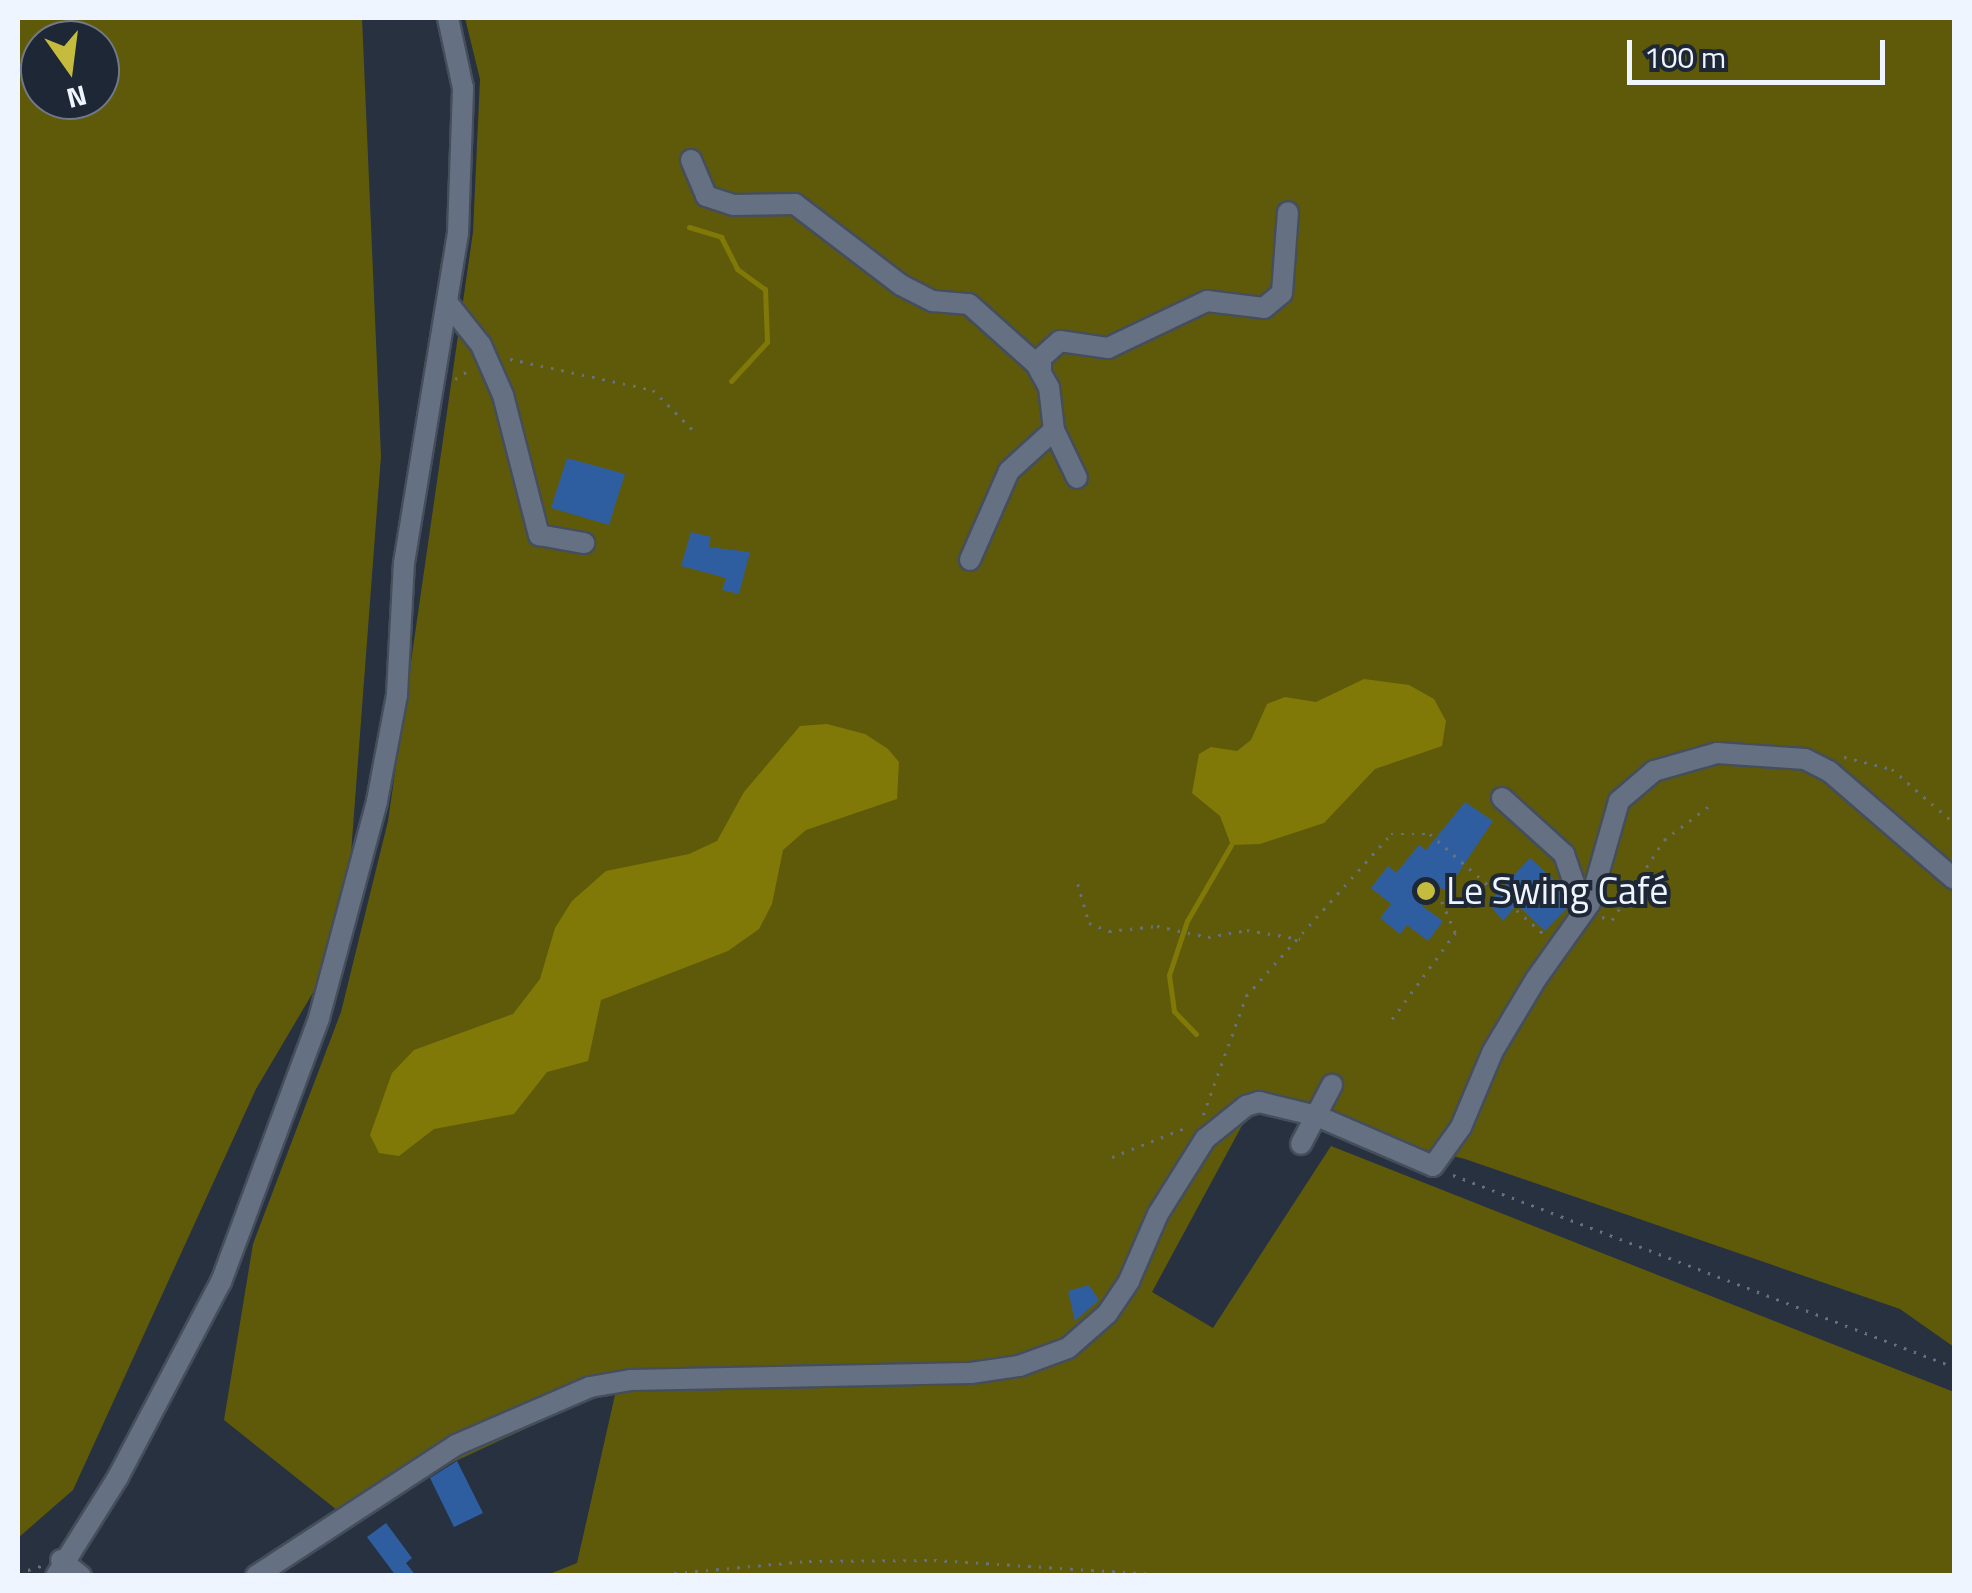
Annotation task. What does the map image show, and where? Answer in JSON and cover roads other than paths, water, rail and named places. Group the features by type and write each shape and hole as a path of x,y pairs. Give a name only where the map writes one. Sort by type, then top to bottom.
{"street":[{"path":"80,1576 59,1568 118,1477 221,1282 319,1018 377,801 397,696 404,563 450,306 462,88 448,18"},
{"path":"691,160 706,196 732,205 795,204 902,285 933,301 969,304 1041,373"},
{"path":"1077,478 1054,430 1041,358 1060,341 1108,348 1206,301 1264,308 1282,293 1288,212"},
{"path":"450,306 488,361 539,535 584,543"},
{"path":"970,560 1008,471 1054,430"},
{"path":"256,1576 456,1445 590,1388 631,1380 905,1378 1018,1366 1057,1353 1107,1314 1158,1214 1220,1123 1259,1102 1317,1116 1433,1166 1461,1127 1494,1051 1536,979 1584,912 1602,874 1620,801 1654,772 1717,753 1804,759 1828,771 1954,879"},
{"path":"1502,798 1564,854 1584,912"},
{"path":"1301,1144 1332,1085"}],"waterway":[{"path":"689,227 721,237 737,269 765,289 767,342 731,381"},
{"path":"1196,1034 1174,1011 1169,975 1187,921 1231,845"}],"place":[{"name":"Le Swing Café","path":"1426,891"}]}
